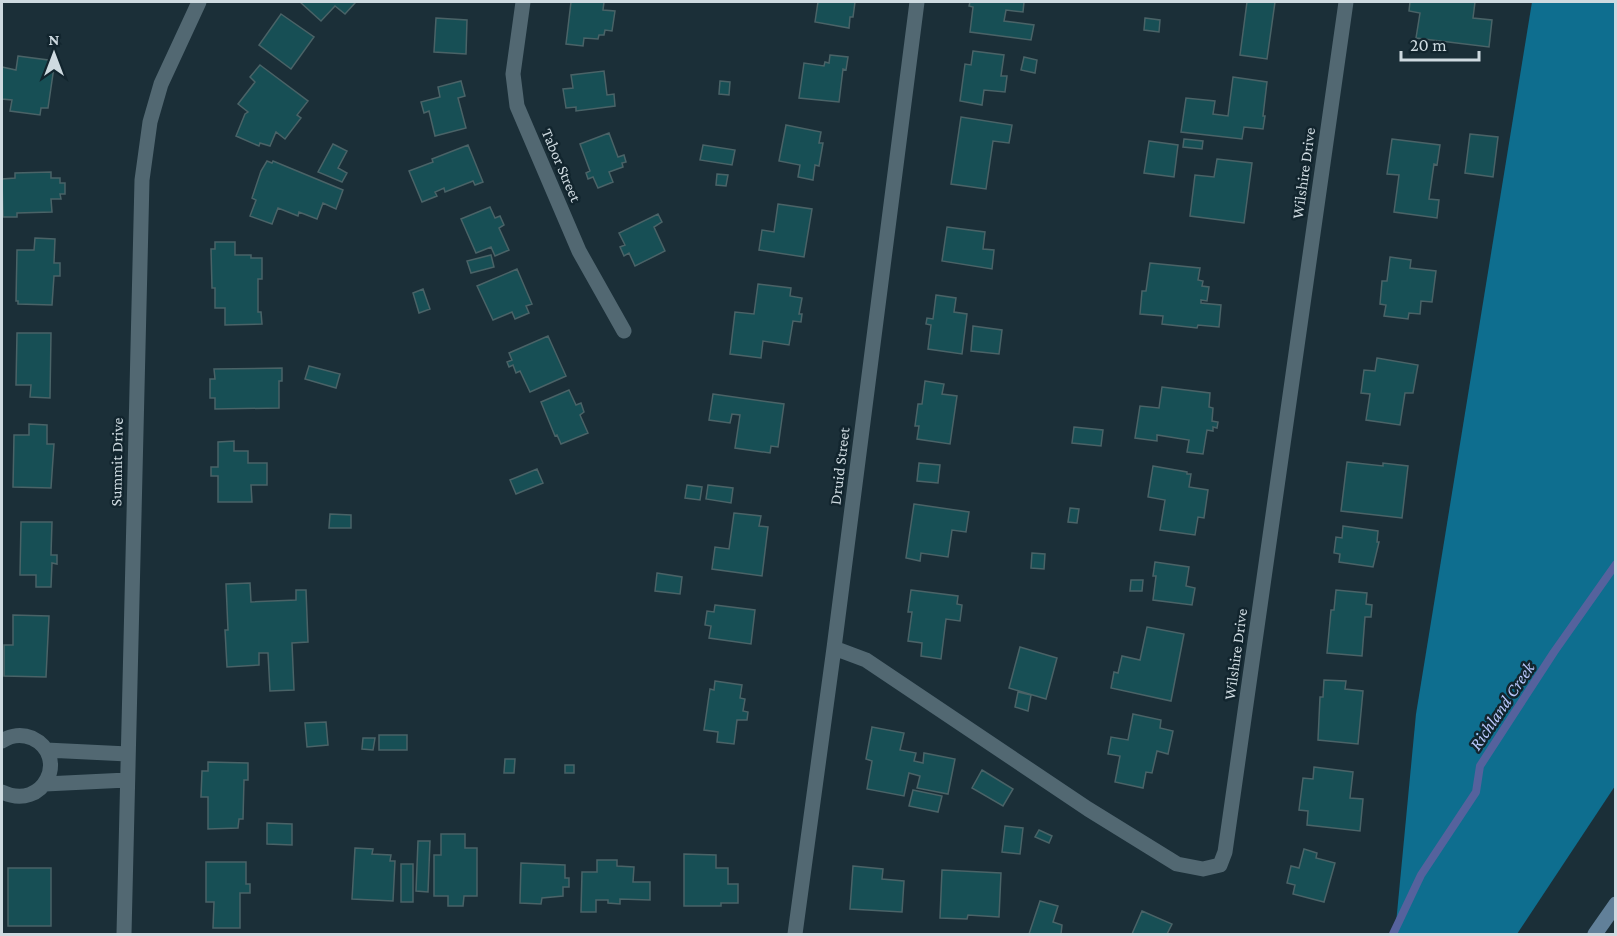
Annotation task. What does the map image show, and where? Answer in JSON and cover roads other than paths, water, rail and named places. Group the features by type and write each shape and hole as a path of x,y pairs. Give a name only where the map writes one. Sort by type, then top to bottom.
{"street":[{"name":"Summit Drive","path":"124,934 142,180 150,122 161,84 199,2"},
{"name":"Tabor Street","path":"523,2 513,74 517,106 579,251 624,331"},
{"name":"Druid Street","path":"795,934 917,2"},
{"name":"Wilshire Drive","path":"834,648 866,660 1088,809 1177,864 1203,869 1220,865 1225,852 1346,2"},
{"path":"2,741 15,735 27,736 38,741 46,750 50,761 50,773 45,784 36,792 26,797 13,797 2,792"},
{"path":"46,750 128,754"},
{"path":"45,784 127,780"},
{"path":"1595,934 1616,904"}],"waterway":[{"name":"Richland Creek","path":"1393,934 1421,875 1476,792 1480,766 1554,652 1616,564"}]}
